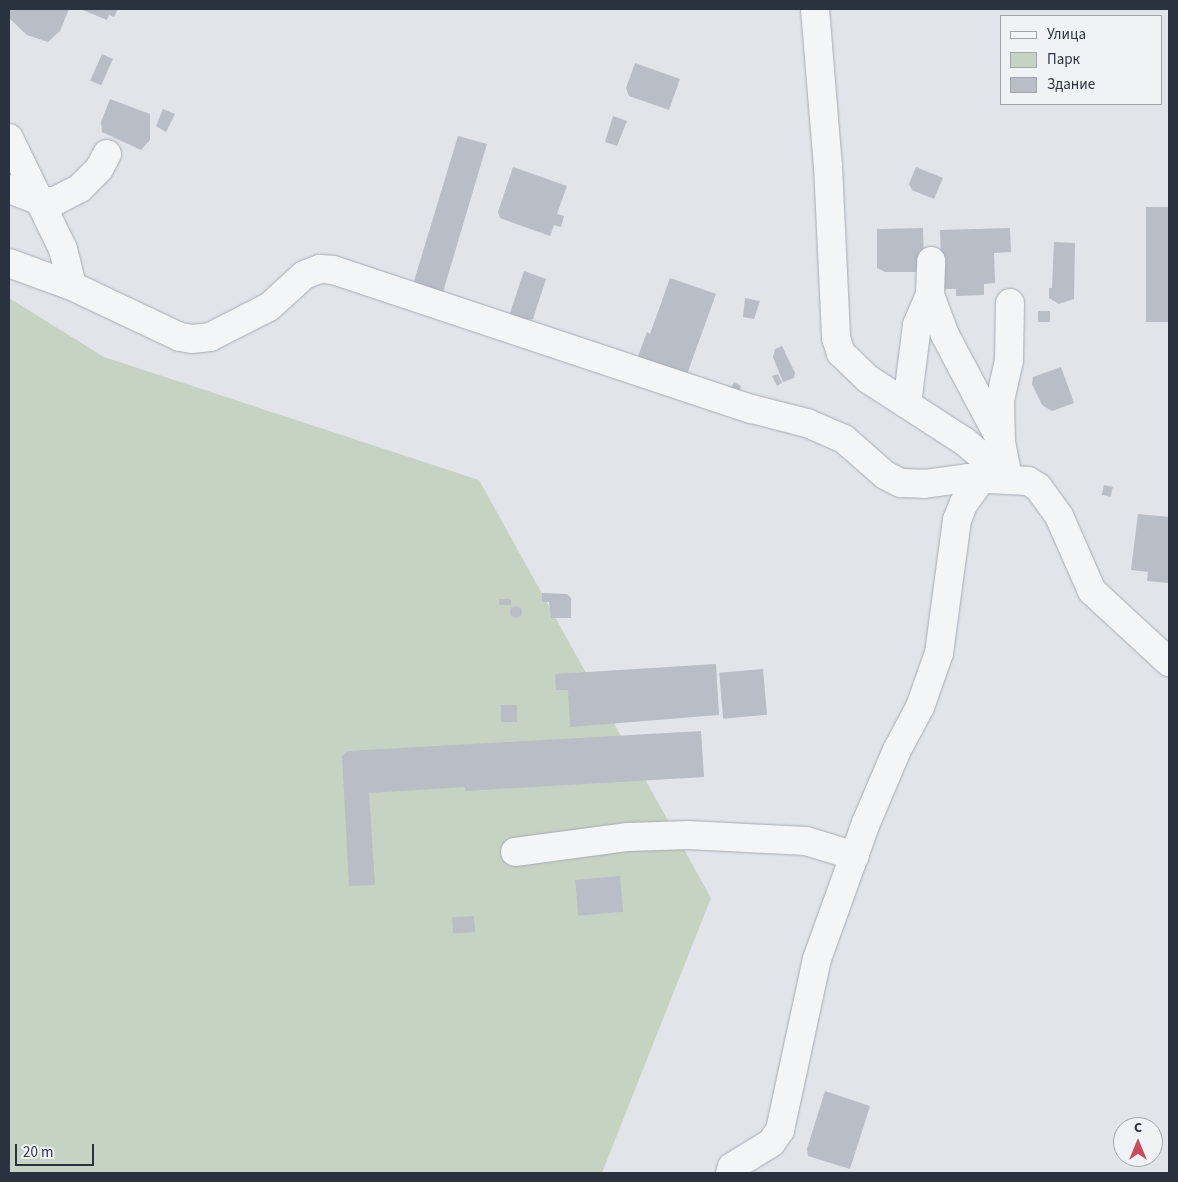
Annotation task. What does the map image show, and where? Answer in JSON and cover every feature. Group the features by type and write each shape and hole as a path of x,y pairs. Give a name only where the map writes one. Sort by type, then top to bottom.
{"street":[{"path":"815,9 828,166 836,338 841,353 850,365 964,441 995,478"},
{"path":"9,138 63,249 72,286"},
{"path":"9,189 41,201 55,201 80,188 99,169 107,154"},
{"path":"907,404 917,325 930,295 931,261"},
{"path":"9,263 72,286 180,337 192,339 210,338 268,307 304,275 320,269 333,270 752,409 807,423 844,439 885,475 901,483 995,478 1028,481 1038,487 1059,516 1092,591 1169,662"},
{"path":"930,295 945,335 1001,441"},
{"path":"730,1173 732,1167 771,1143 780,1130 817,959 897,750 920,706 939,653 957,520 964,503 995,478 1001,441 1000,400 1009,360 1010,303"},
{"path":"515,852 628,838 688,835 806,842 855,856"}],"green space":[{"path":"9,298 104,357 479,480 711,898 602,1173 9,1173"}],"building":[{"path":"9,9 69,9 60,31 48,42 27,35 9,18"},
{"path":"80,9 118,9 114,17 109,15 107,20"},
{"path":"102,54 113,59 101,85 90,80"},
{"path":"635,63 680,79 669,110 629,96 626,88"},
{"path":"110,99 150,114 150,140 141,150 102,132 101,122"},
{"path":"163,109 175,114 166,132 156,126"},
{"path":"613,116 627,121 617,146 605,142"},
{"path":"458,136 487,144 443,292 436,295 418,287 414,281"},
{"path":"513,167 567,186 557,214 564,216 561,227 554,225 550,236 500,218 498,212"},
{"path":"916,167 943,178 934,199 912,190 909,184"},
{"path":"1146,207 1169,207 1169,322 1146,322"},
{"path":"923,228 924,265 917,272 885,272 877,268 877,229"},
{"path":"1010,228 1011,252 994,253 995,283 984,284 984,295 956,296 956,289 942,289 940,230"},
{"path":"1054,242 1075,243 1074,299 1059,304 1049,298 1049,288 1052,288"},
{"path":"524,271 546,279 533,319 517,322 510,313"},
{"path":"670,278 716,294 686,377 637,359 647,332 650,334"},
{"path":"745,298 760,301 754,319 743,317"},
{"path":"1038,311 1050,311 1050,322 1038,322"},
{"path":"782,346 795,373 794,378 783,382 773,357 775,349"},
{"path":"1061,367 1074,403 1052,411 1042,405 1032,384 1033,377"},
{"path":"778,374 782,383 777,386 772,376"},
{"path":"734,382 741,386 738,393 730,390"},
{"path":"1104,485 1113,487 1111,497 1102,495"},
{"path":"1138,514 1169,517 1169,583 1147,581 1148,572 1131,570"},
{"path":"542,593 567,594 571,598 571,618 551,618 549,602 542,602"},
{"path":"499,599 511,599 511,605 499,605"},
{"path":"514,606 518,606 522,612 518,618 514,618 510,614 510,610"},
{"path":"716,664 719,715 570,727 568,690 556,690 555,674"},
{"path":"763,669 767,715 723,719 719,673"},
{"path":"501,705 517,705 517,722 501,722"},
{"path":"701,731 704,777 465,791 465,787 369,793 375,885 349,886 342,756 348,751"},
{"path":"620,876 623,912 578,916 575,880"},
{"path":"474,916 475,932 453,933 452,918"},
{"path":"825,1091 870,1106 850,1169 808,1156 807,1149"}]}
